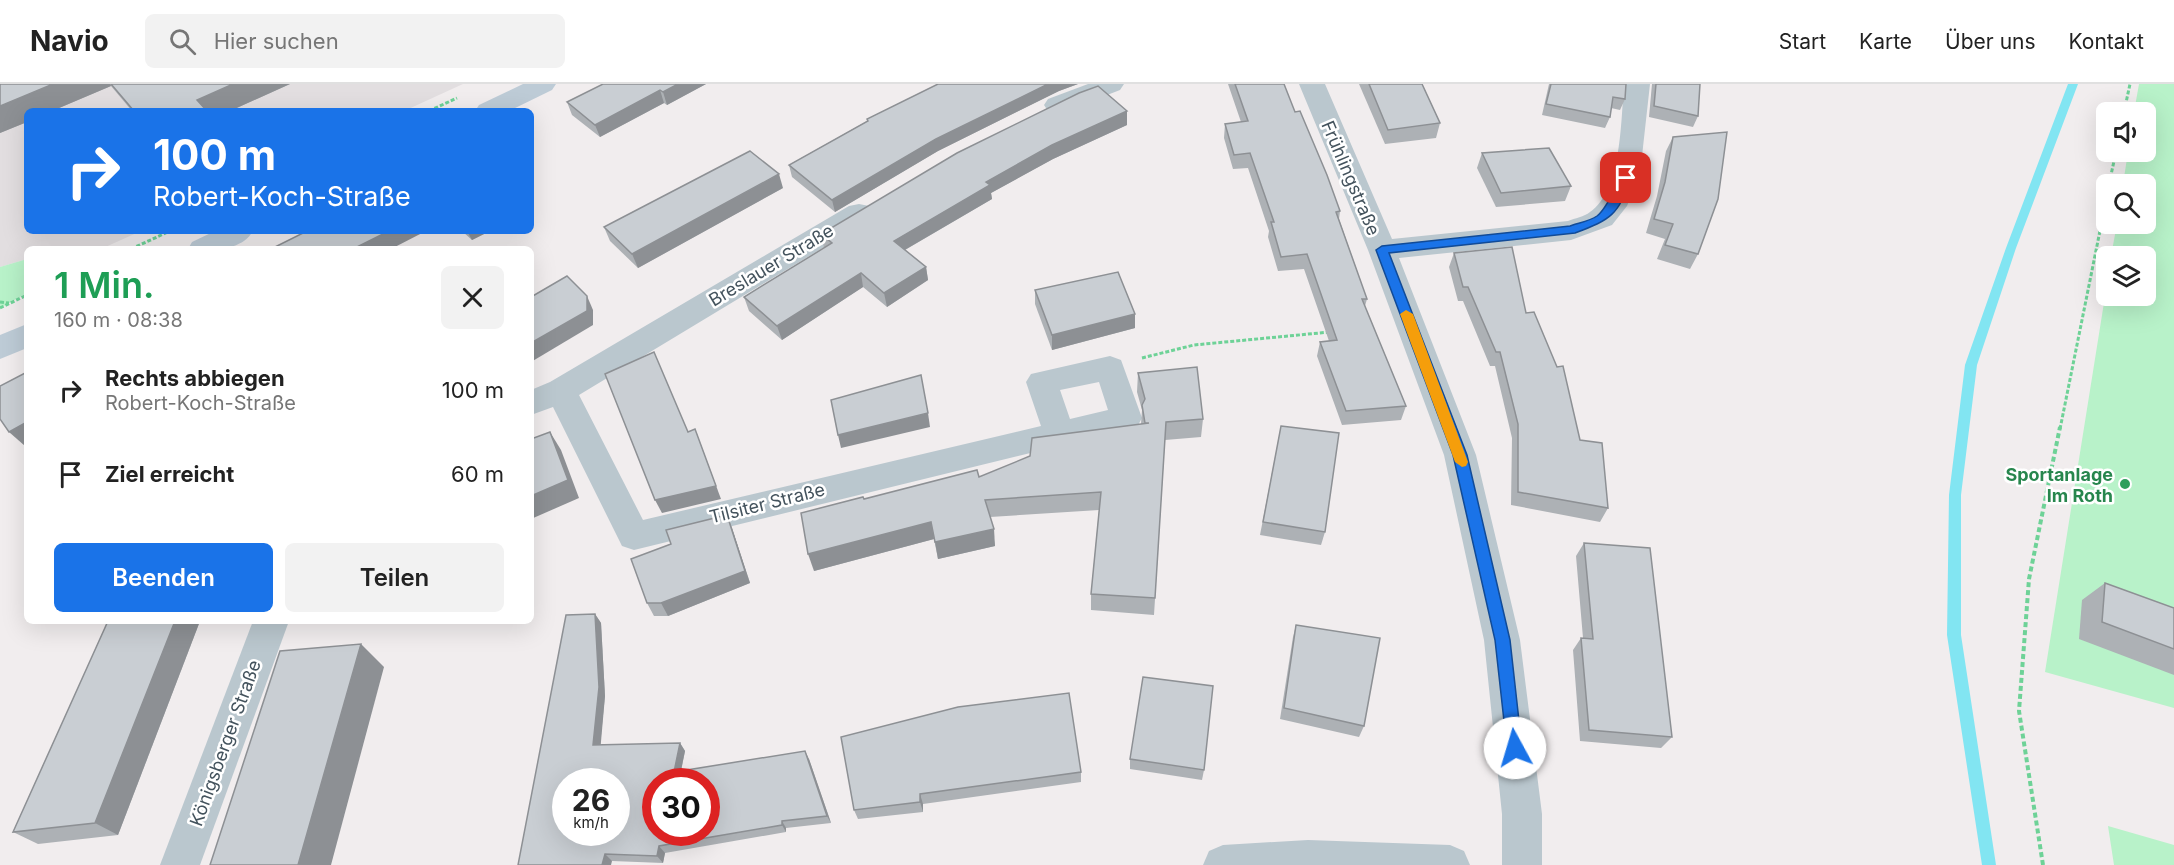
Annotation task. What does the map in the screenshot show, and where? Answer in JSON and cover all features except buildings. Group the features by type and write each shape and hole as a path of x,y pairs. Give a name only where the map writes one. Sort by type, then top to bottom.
{"street":[{"path":"494,108 543,84"},
{"path":"1033,117 1069,99 1111,84"},
{"name":"Frühlingstraße","path":"1312,84 1382,250 1460,455 1502,640 1522,814 1522,865"},
{"path":"1382,250 1571,230 1600,219 1617,200 1626,178 1637,84"},
{"name":"Breslauer Straße","path":"534,402 561,391 877,202"},
{"path":"208,246 233,234"},
{"path":"0,348 24,336"},
{"path":"1059,433 1042,382 1110,368"},
{"name":"Tilsiter Straße","path":"561,391 634,536 1126,418 1110,368"},
{"name":"Königsberger Straße","path":"180,865 270,624"},
{"path":"1223,865 1259,861 1330,864 1400,862 1450,865"}],"path":[{"path":"2126,102 2130,84"},
{"path":"138,246 164,234"},
{"path":"2043,865 2019,711 2029,579 2099,234"},
{"path":"0,308 24,296"},
{"path":"0,302 10,303"},
{"path":"1110,368 1194,345 1338,331"}],"shaded area":[{"path":"0,84 463,84 411,108 24,108 24,234 134,234 108,246 24,246 24,260 0,267"}],"green space":[{"name":"Sportanlage Im Roth","path":"2139,84 2174,84 2174,708 2045,672 2103,306 2156,306 2156,246 2113,246 2115,234 2156,234 2156,174 2125,174 2126,162 2156,162 2156,102 2136,102"},
{"path":"24,260 24,295 0,308 0,267"},
{"path":"2108,826 2174,845 2174,865 2114,865"}],"waterway":[{"path":"1989,865 1954,635 1955,495 1971,365 2011,248 2073,84"}],"slow traffic":[{"path":"1406,314 1462,462"}],"place":[{"name":"Sportanlage Im Roth","path":"2125,484"}],"route":[{"path":"1515,748 1502,640 1460,455 1382,250 1571,230 1600,219 1617,200 1626,178"}]}
